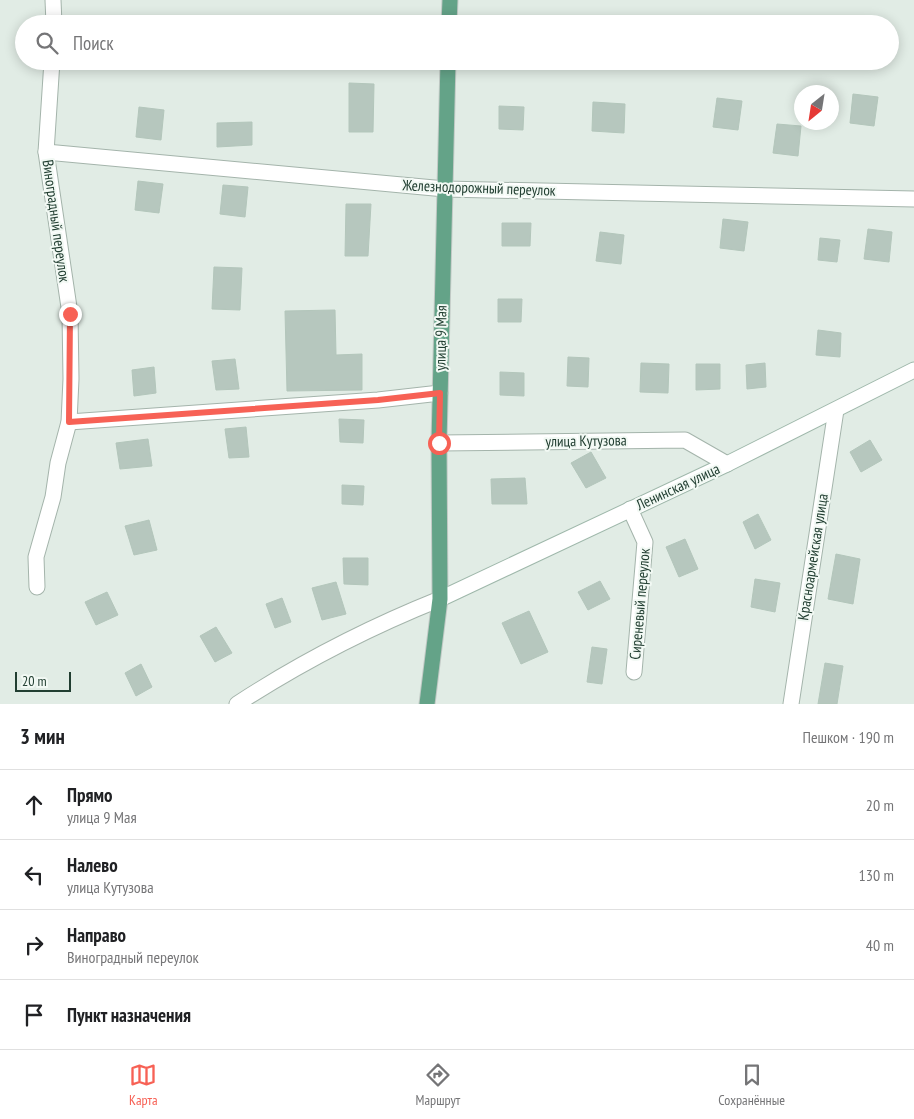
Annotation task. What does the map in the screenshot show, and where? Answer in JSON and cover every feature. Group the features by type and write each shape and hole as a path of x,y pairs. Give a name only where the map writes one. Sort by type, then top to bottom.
{"main road":[{"path":"449,15 450,0"},
{"name":"улица 9 Мая","path":"427,704 440,599 439,443 448,70"}],"street":[{"path":"53,0 54,15"},
{"name":"Виноградный переулок","path":"38,587 36,557 53,497 58,463 69,422 70,314 46,152 51,70"},
{"name":"Железнодорожный переулок","path":"46,152 445,189 914,199"},
{"name":"Ленинская улица","path":"237,704 324,654 400,614 440,599 727,464 914,370"},
{"path":"69,422 359,401 440,393"},
{"name":"Красноармейская улица","path":"791,704 836,410"},
{"name":"улица Кутузова","path":"439,443 685,440 727,464"},
{"name":"Сиреневый переулок","path":"630,510 645,542 634,672"}],"building":[{"path":"349,83 374,84 373,132 349,132"},
{"path":"853,94 878,97 874,126 850,123"},
{"path":"717,98 742,101 738,130 713,127"},
{"path":"593,102 625,104 624,133 592,131"},
{"path":"499,106 524,107 523,130 499,129"},
{"path":"139,107 164,110 161,140 136,137"},
{"path":"252,122 252,145 217,147 217,123"},
{"path":"777,124 794,125 794,130 801,130 798,156 773,153"},
{"path":"138,181 163,184 159,213 135,210"},
{"path":"223,185 248,187 245,217 220,214"},
{"path":"346,204 371,204 368,256 345,256"},
{"path":"723,219 748,222 744,251 720,248"},
{"path":"502,223 531,223 530,246 502,246"},
{"path":"868,229 892,232 889,262 864,259"},
{"path":"600,232 624,235 621,264 596,261"},
{"path":"820,238 840,240 837,262 818,260"},
{"path":"214,267 242,268 240,310 212,309"},
{"path":"498,299 522,299 521,322 498,322"},
{"path":"335,310 336,355 362,354 362,390 287,391 285,311"},
{"path":"818,330 841,333 840,357 816,355"},
{"path":"568,357 589,358 588,387 567,386"},
{"path":"235,359 239,389 216,390 212,361"},
{"path":"641,363 669,364 668,393 640,392"},
{"path":"765,363 766,387 747,389 746,365"},
{"path":"696,364 720,364 720,389 696,390"},
{"path":"154,367 156,393 134,396 132,370"},
{"path":"500,372 524,373 524,396 500,395"},
{"path":"339,419 364,420 363,443 340,442"},
{"path":"246,427 249,457 229,458 225,429"},
{"path":"148,439 152,466 120,469 116,443"},
{"path":"870,440 882,460 861,472 850,452"},
{"path":"591,452 606,478 586,488 571,463"},
{"path":"525,478 527,504 492,504 491,479"},
{"path":"342,485 364,486 363,505 342,504"},
{"path":"758,514 771,540 755,549 743,522"},
{"path":"149,520 157,550 134,555 125,526"},
{"path":"685,539 698,569 679,577 666,547"},
{"path":"836,554 860,559 853,604 828,599"},
{"path":"343,558 368,558 368,585 344,584"},
{"path":"755,579 780,583 775,612 751,607"},
{"path":"600,581 610,599 588,610 578,592"},
{"path":"336,582 346,614 322,620 312,588"},
{"path":"107,592 118,615 96,625 85,602"},
{"path":"282,598 291,622 275,628 266,604"},
{"path":"529,611 548,652 521,664 502,623"},
{"path":"216,627 232,653 215,662 200,636"},
{"path":"592,647 607,649 602,684 587,682"},
{"path":"825,663 843,666 837,704 818,704"},
{"path":"141,664 152,687 136,696 125,673"}],"route":[{"path":"70,314 71,379 69,422 378,400 440,393 439,443"}]}
